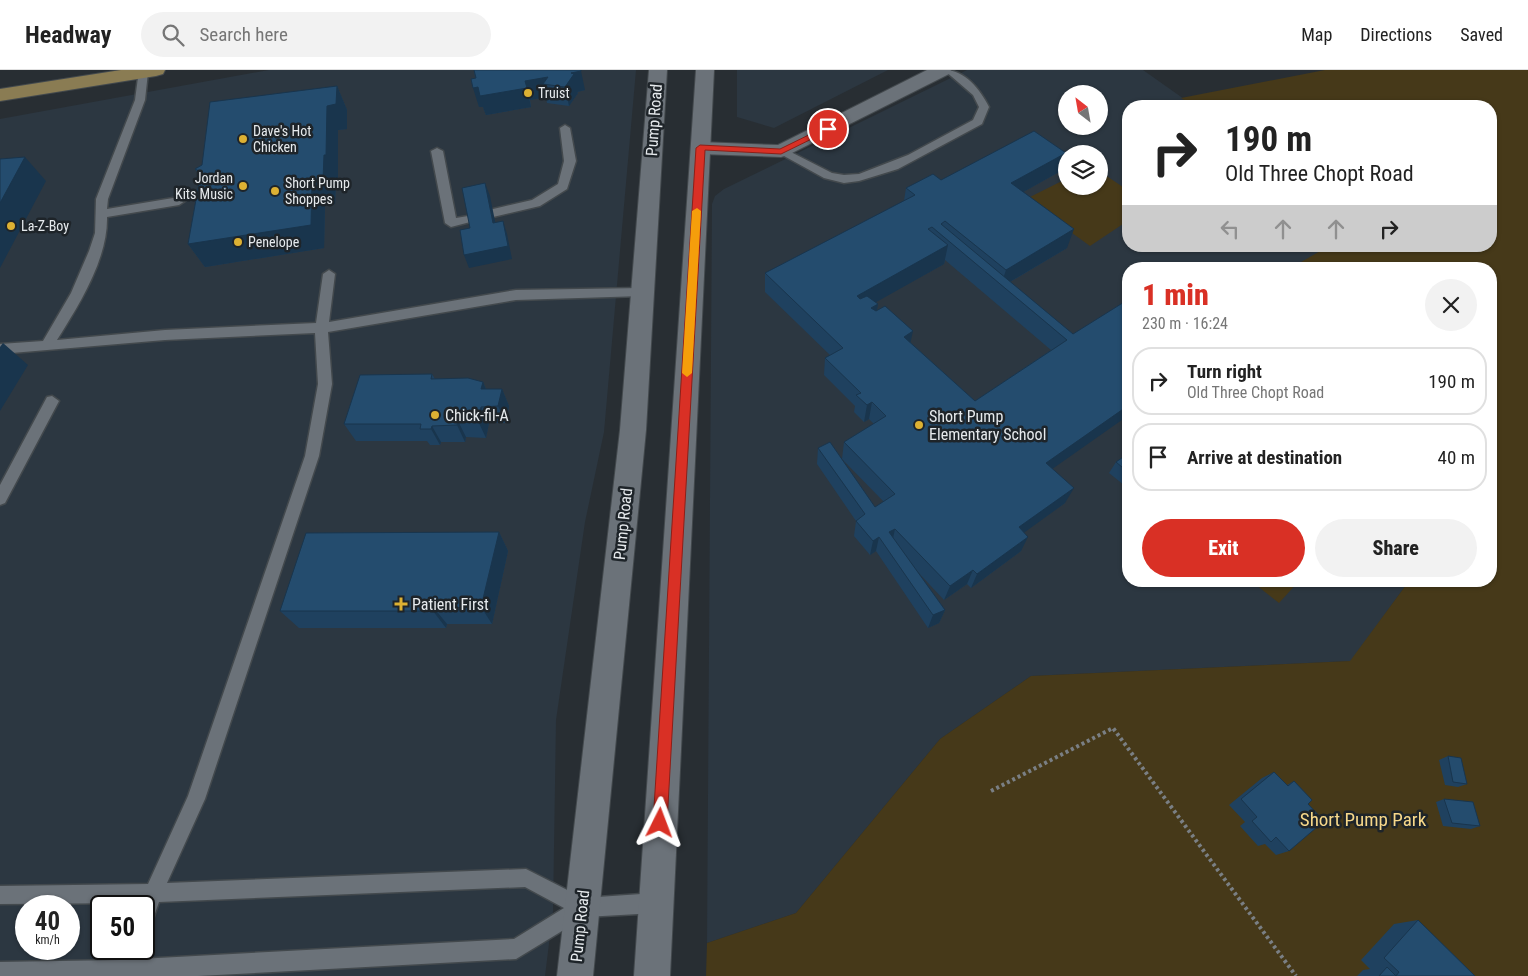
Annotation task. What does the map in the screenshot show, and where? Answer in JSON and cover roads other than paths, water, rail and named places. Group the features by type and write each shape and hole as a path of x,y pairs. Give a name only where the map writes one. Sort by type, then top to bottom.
{"main road":[{"name":"Pump Road","path":"575,976 632,439 658,70"},
{"path":"652,976 705,70"},
{"path":"700,148 781,151 942,70"},
{"path":"0,95 149,71"}],"lane":[{"path":"781,151 824,174 845,179 881,173 978,122 984,107 977,93 949,70"},
{"path":"47,346 67,316 101,236 100,214 106,185 140,100 149,71"},
{"path":"493,212 536,203 563,186 570,161 565,128"},
{"path":"437,151 451,223 470,218"},
{"path":"100,214 179,201"},
{"path":"153,893 196,799 312,456 325,384 321,338 329,274"},
{"path":"0,349 165,335 322,328 516,295 642,292"},
{"path":"0,499 52,401"},
{"path":"0,895 153,893 526,878 582,908"},
{"path":"0,972 125,973 516,949 582,908 656,903"},
{"path":"125,973 129,960"}],"place":[{"name":"Truist","path":"528,93"},
{"name":"Dave's Hot Chicken","path":"243,139"},
{"name":"Jordan Kits Music","path":"243,186"},
{"name":"Short Pump Shoppes","path":"275,191"},
{"name":"La-Z-Boy","path":"11,226"},
{"name":"Penelope","path":"238,242"},
{"name":"Chick-fil-A","path":"435,415"},
{"name":"Short Pump Elementary School","path":"919,425"},
{"name":"Patient First","path":"401,604"}],"park label":[{"name":"Short Pump Park","path":"1363,819"}]}
